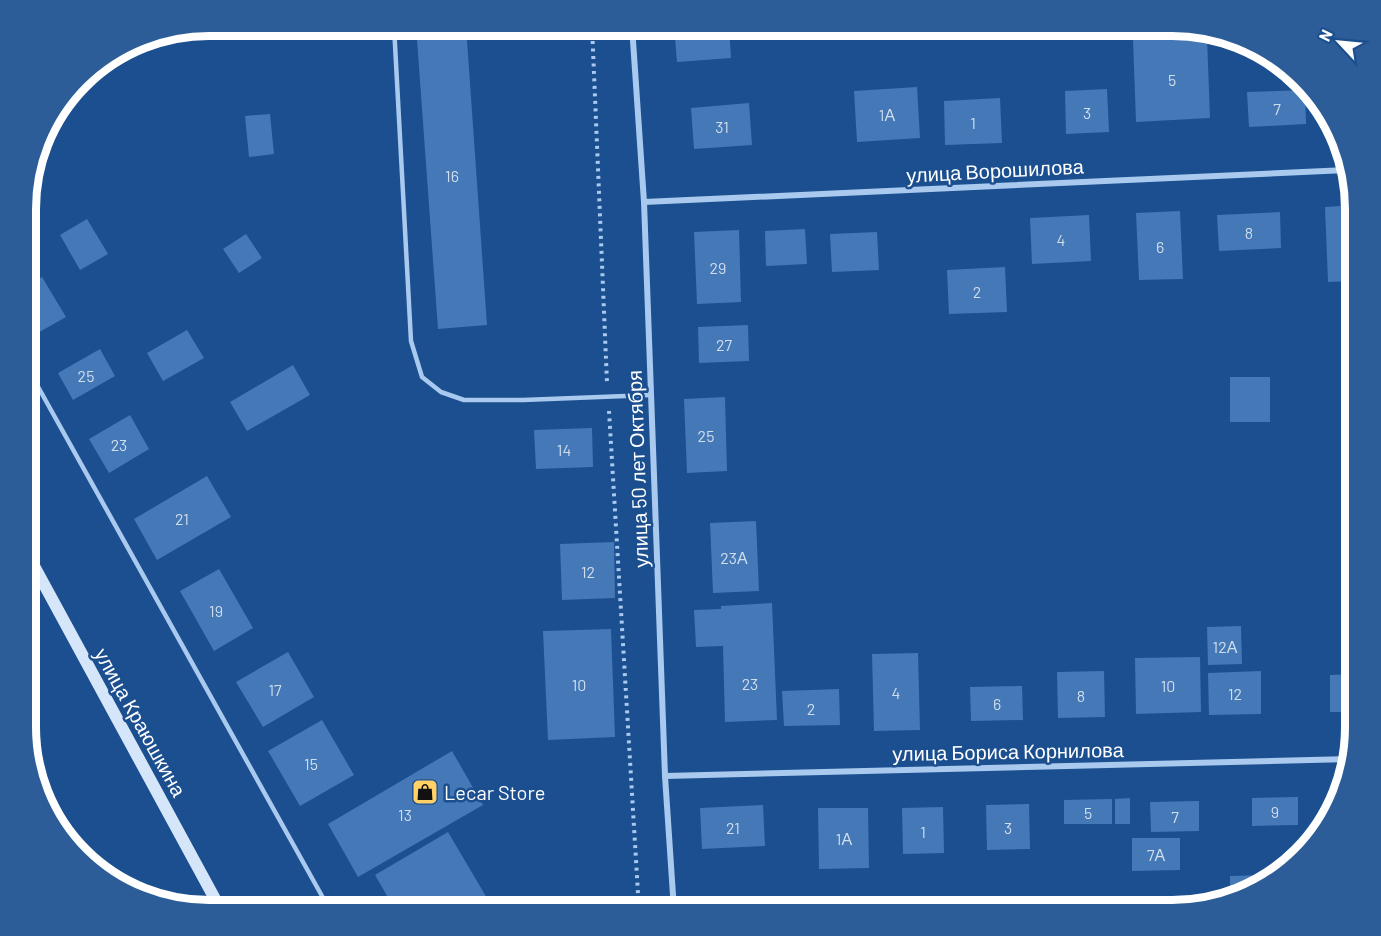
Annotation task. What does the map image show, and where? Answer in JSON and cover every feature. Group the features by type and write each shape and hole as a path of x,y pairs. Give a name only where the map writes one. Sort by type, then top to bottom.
{"main road":[{"name":"улица Краюшкина","path":"36,571 216,900"}],"street":[{"name":"улица 50 лет Октября","path":"633,36 644,202 665,776 673,900"},
{"name":"улица Ворошилова","path":"644,202 1341,170"},
{"name":"улица Бориса Корнилова","path":"665,776 1342,759"}],"lane":[{"path":"395,36 411,341 422,377 441,392 464,400 651,395"},
{"path":"36,382 322,896"}],"path":[{"path":"592,36 608,397 638,900"}],"building":[{"path":"417,36 467,36 487,325 438,329"},
{"path":"675,36 730,36 731,58 677,62"},
{"path":"1195,37 1207,39 1210,118 1136,122 1133,40"},
{"path":"917,87 920,138 857,142 854,91"},
{"path":"1107,89 1109,132 1066,134 1065,91"},
{"path":"1297,90 1305,99 1306,124 1249,127 1247,92"},
{"path":"1000,98 1002,143 945,145 944,101"},
{"path":"749,103 752,145 694,149 691,108"},
{"path":"270,114 274,154 249,157 245,116"},
{"path":"1345,206 1345,281 1328,282 1325,207"},
{"path":"1180,211 1183,279 1139,280 1136,213"},
{"path":"1280,212 1281,248 1219,251 1217,215"},
{"path":"1089,215 1091,261 1032,264 1030,218"},
{"path":"87,219 108,254 80,270 60,235"},
{"path":"805,229 807,264 766,266 765,231"},
{"path":"739,230 741,302 697,304 694,232"},
{"path":"877,232 879,270 832,272 830,234"},
{"path":"246,234 262,258 239,273 223,249"},
{"path":"1005,267 1007,312 949,314 947,270"},
{"path":"42,277 66,317 36,334 36,281"},
{"path":"748,325 749,361 699,363 698,327"},
{"path":"187,330 204,358 163,381 147,353"},
{"path":"100,349 115,376 73,400 58,373"},
{"path":"293,365 310,395 247,431 230,402"},
{"path":"1230,377 1270,377 1270,422 1230,422"},
{"path":"725,397 727,471 687,473 684,399"},
{"path":"130,415 149,449 109,473 89,439"},
{"path":"592,428 593,467 536,469 534,430"},
{"path":"207,476 231,517 157,560 134,519"},
{"path":"756,521 759,591 713,593 710,523"},
{"path":"614,542 615,598 562,600 560,544"},
{"path":"219,569 253,628 214,651 180,591"},
{"path":"772,603 777,720 725,722 723,646 696,647 694,610"},
{"path":"1241,626 1242,664 1208,665 1207,627"},
{"path":"611,629 615,737 548,740 543,631"},
{"path":"288,652 314,697 263,727 236,682"},
{"path":"918,653 920,730 874,731 872,654"},
{"path":"1200,657 1201,712 1136,714 1135,658"},
{"path":"1104,671 1105,717 1058,718 1057,672"},
{"path":"1261,671 1261,714 1209,715 1208,673"},
{"path":"1345,674 1345,712 1330,712 1330,675"},
{"path":"1022,686 1023,720 971,721 970,687"},
{"path":"839,689 840,725 784,726 782,691"},
{"path":"322,720 354,775 300,806 268,751"},
{"path":"452,751 483,805 358,877 328,824"},
{"path":"1298,797 1298,825 1252,826 1252,798"},
{"path":"1130,798 1130,824 1115,824 1115,799"},
{"path":"1112,799 1112,824 1064,824 1064,800"},
{"path":"1199,801 1199,831 1151,832 1150,802"},
{"path":"1029,804 1030,849 987,850 986,805"},
{"path":"763,805 765,846 702,849 700,808"},
{"path":"943,807 944,853 903,854 902,808"},
{"path":"818,808 868,808 869,868 819,869"},
{"path":"448,832 488,900 389,900 375,875"},
{"path":"1132,838 1180,838 1180,870 1132,871"},
{"path":"1261,875 1230,890 1230,876"}],"place":[{"name":"Lecar Store","path":"425,792"}]}
